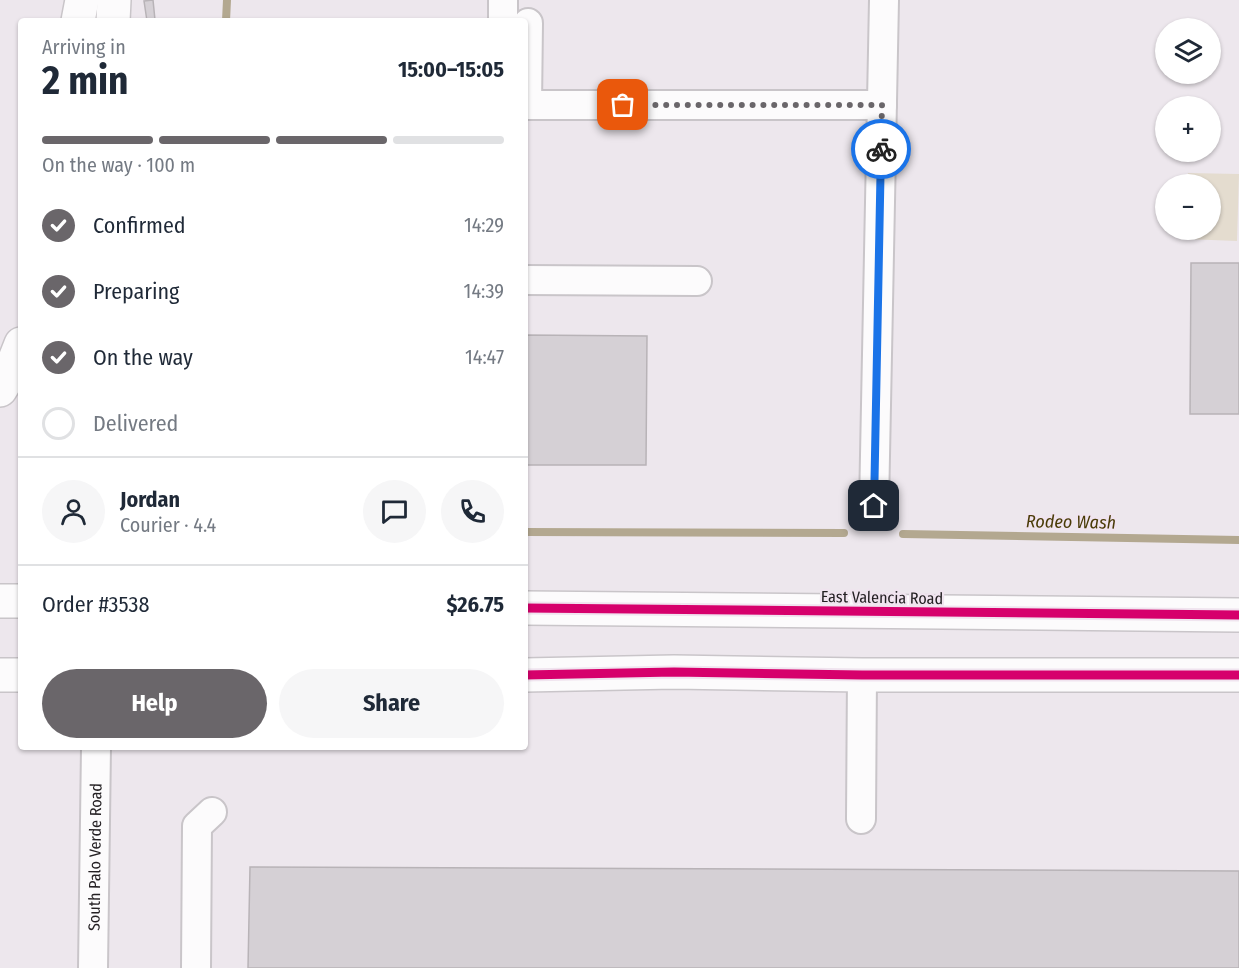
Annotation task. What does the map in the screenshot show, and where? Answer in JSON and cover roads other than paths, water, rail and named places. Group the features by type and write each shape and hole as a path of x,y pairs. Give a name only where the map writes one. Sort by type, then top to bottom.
{"main road":[{"path":"79,18 82,0"},
{"path":"113,18 114,0"},
{"path":"0,390 18,352"},
{"path":"0,601 18,601"},
{"name":"East Valencia Road","path":"528,608 1239,615"},
{"path":"528,675 674,672 862,675 1239,675"},
{"path":"0,675 18,675"}],"street":[{"path":"503,0 513,18"},
{"path":"874,506 884,0"},
{"path":"528,105 882,105"},
{"path":"528,280 697,281"},
{"path":"861,819 862,675"},
{"name":"South Palo Verde Road","path":"93,968 96,750"},
{"path":"196,968 197,826 212,813"}],"waterway":[{"name":"Rodeo Wash","path":"226,18 227,0"},
{"name":"Rodeo Wash","path":"528,532 844,533"},
{"name":"Rodeo Wash","path":"903,534 1239,540"}]}
